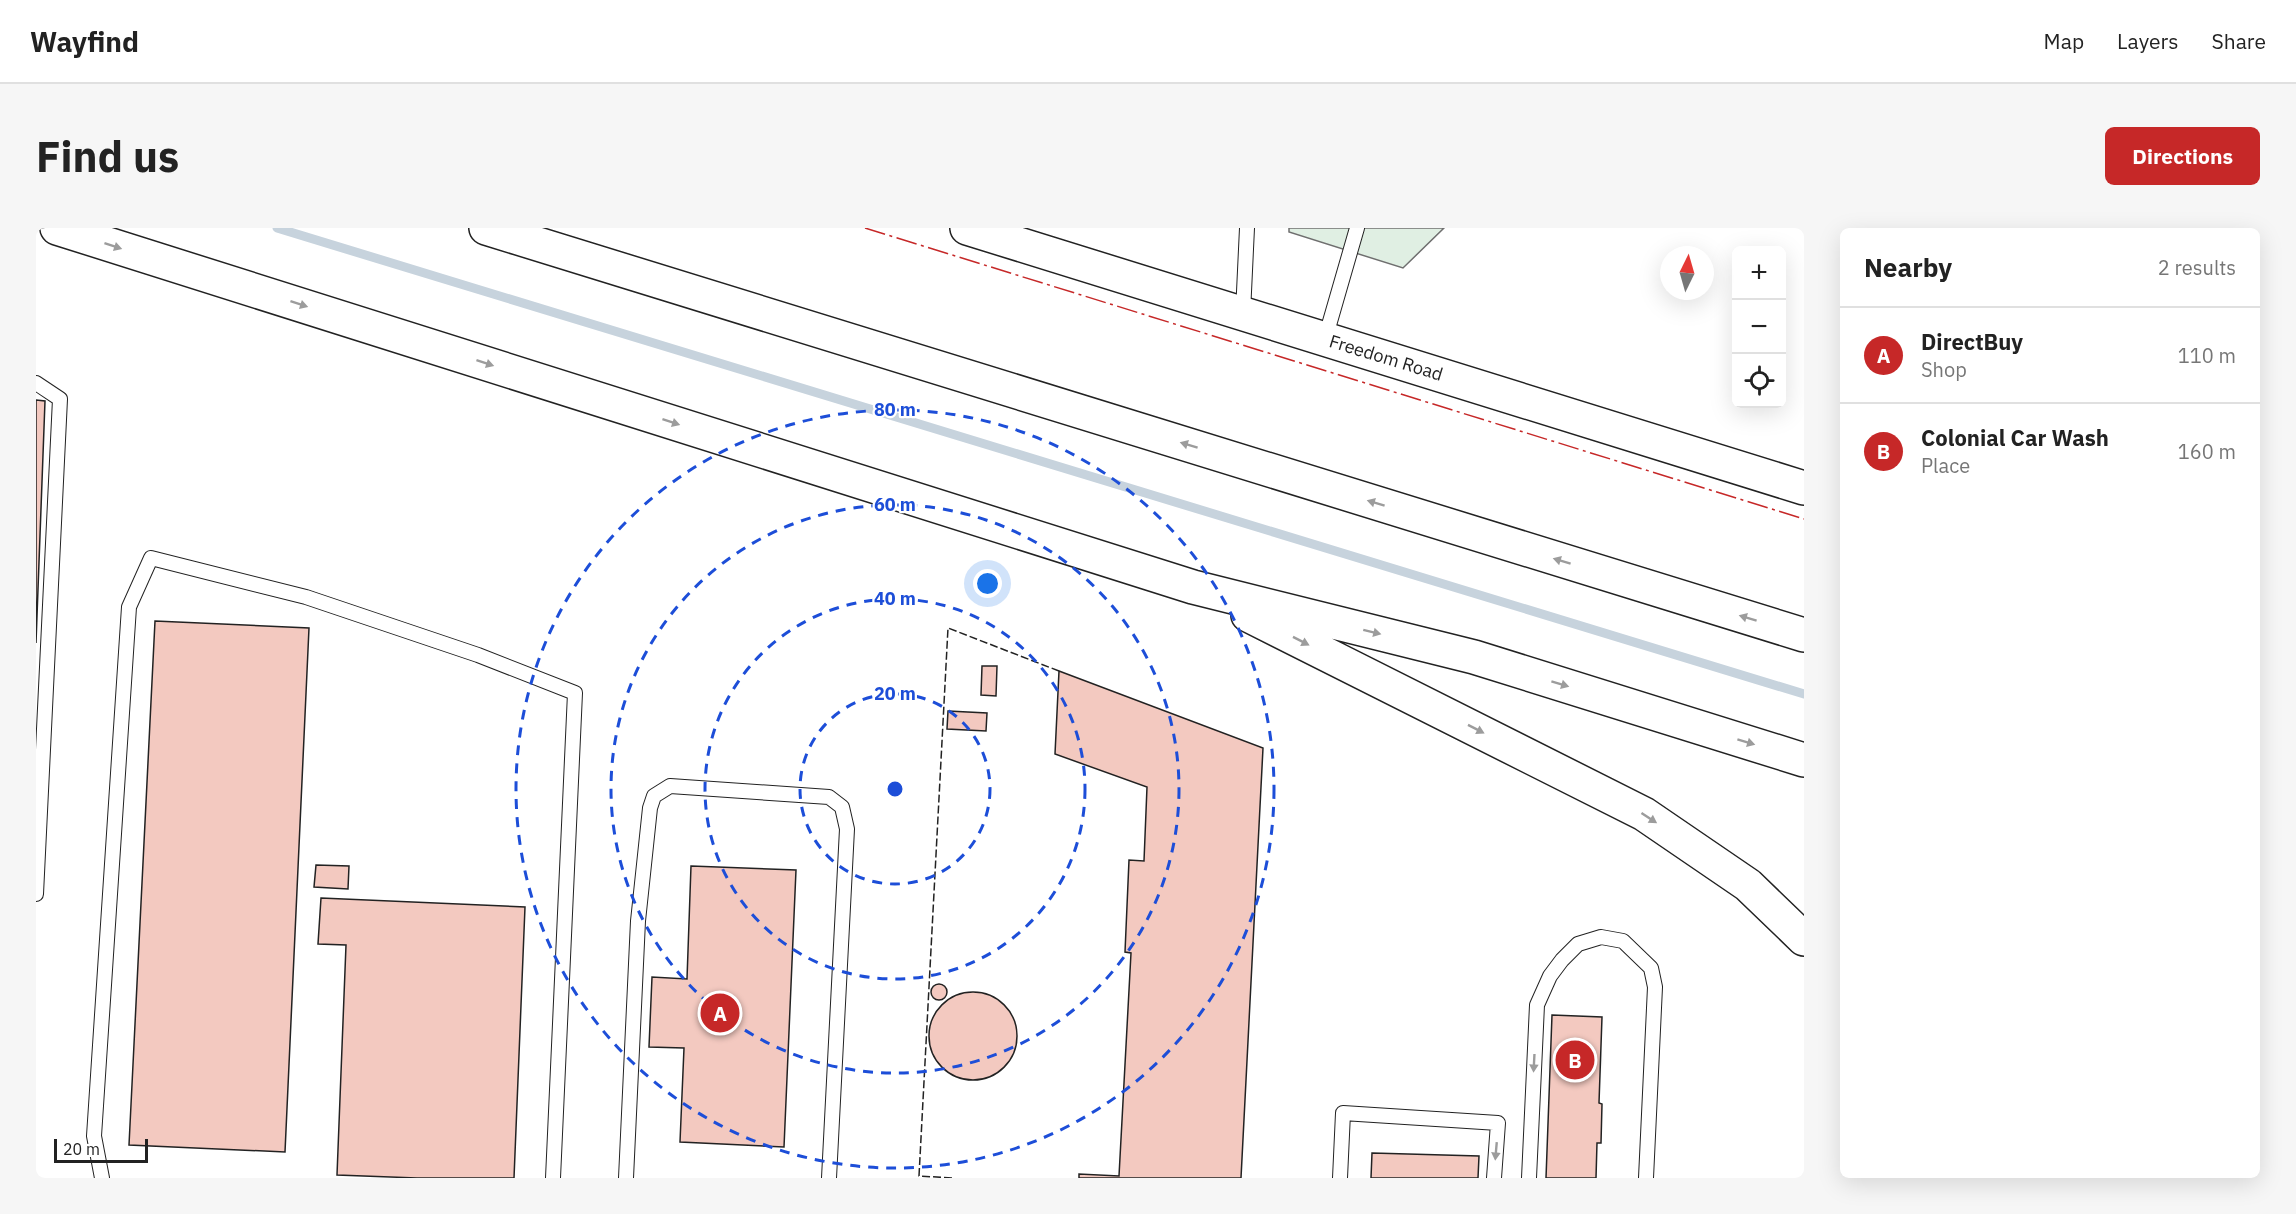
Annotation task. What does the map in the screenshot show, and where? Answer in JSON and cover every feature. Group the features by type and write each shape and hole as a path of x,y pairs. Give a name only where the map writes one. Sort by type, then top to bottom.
{"main road":[{"path":"57,228 1193,587 1474,657 1804,760"},
{"path":"486,228 1804,635"},
{"name":"Freedom Road","path":"967,228 1004,234 1243,314 1804,488"},
{"path":"1193,587 1644,814 1748,885 1804,939"}],"lane":[{"path":"1243,314 1247,228"},
{"path":"1325,339 1357,228"},
{"path":"36,383 60,399 36,894"},
{"path":"102,1178 94,1136 129,607 151,558 306,597 478,655 575,693 553,1178"},
{"path":"626,1178 638,921 650,808 654,796 670,786 829,797 842,807 847,829 829,1178"},
{"path":"1529,1178 1537,1005 1550,976 1562,960 1578,944 1601,936 1623,941 1651,968 1655,999 1646,1178"},
{"path":"1340,1178 1343,1113 1498,1123 1494,1178"}],"green space":[{"path":"1289,228 1444,228 1403,268 1289,232"}],"building":[{"path":"36,400 45,401 36,643"},
{"path":"155,621 309,628 285,1152 129,1145"},
{"path":"982,666 997,666 996,696 981,695"},
{"path":"1059,671 1263,748 1241,1178 1079,1178 1079,1174 1119,1176 1131,953 1125,952 1129,860 1144,861 1147,787 1055,754"},
{"path":"948,711 987,713 986,731 947,729"},
{"path":"316,865 349,866 348,889 314,887"},
{"path":"691,866 796,870 784,1147 680,1142 684,1048 649,1047 652,977 687,979"},
{"path":"321,898 525,907 514,1178 337,1175 346,945 318,944"},
{"path":"939,984 945,986 947,992 945,998 939,1000 933,998 931,992 933,986"},
{"path":"964,992 982,992 998,999 1010,1011 1017,1027 1017,1045 1010,1061 998,1073 982,1080 964,1080 948,1073 936,1061 929,1045 929,1027 936,1011 948,999"},
{"path":"1552,1015 1602,1017 1599,1103 1602,1104 1601,1143 1597,1143 1596,1178 1546,1178"},
{"path":"1372,1153 1479,1156 1478,1178 1371,1178"}],"waterway":[{"path":"277,228 1804,694"}],"fence":[{"path":"952,1178 919,1176 948,628 1059,671"}],"power":[{"path":"865,228 1804,519"}],"place":[{"name":"DirectBuy","path":"720,1013"},
{"name":"Colonial Car Wash","path":"1575,1060"}]}
